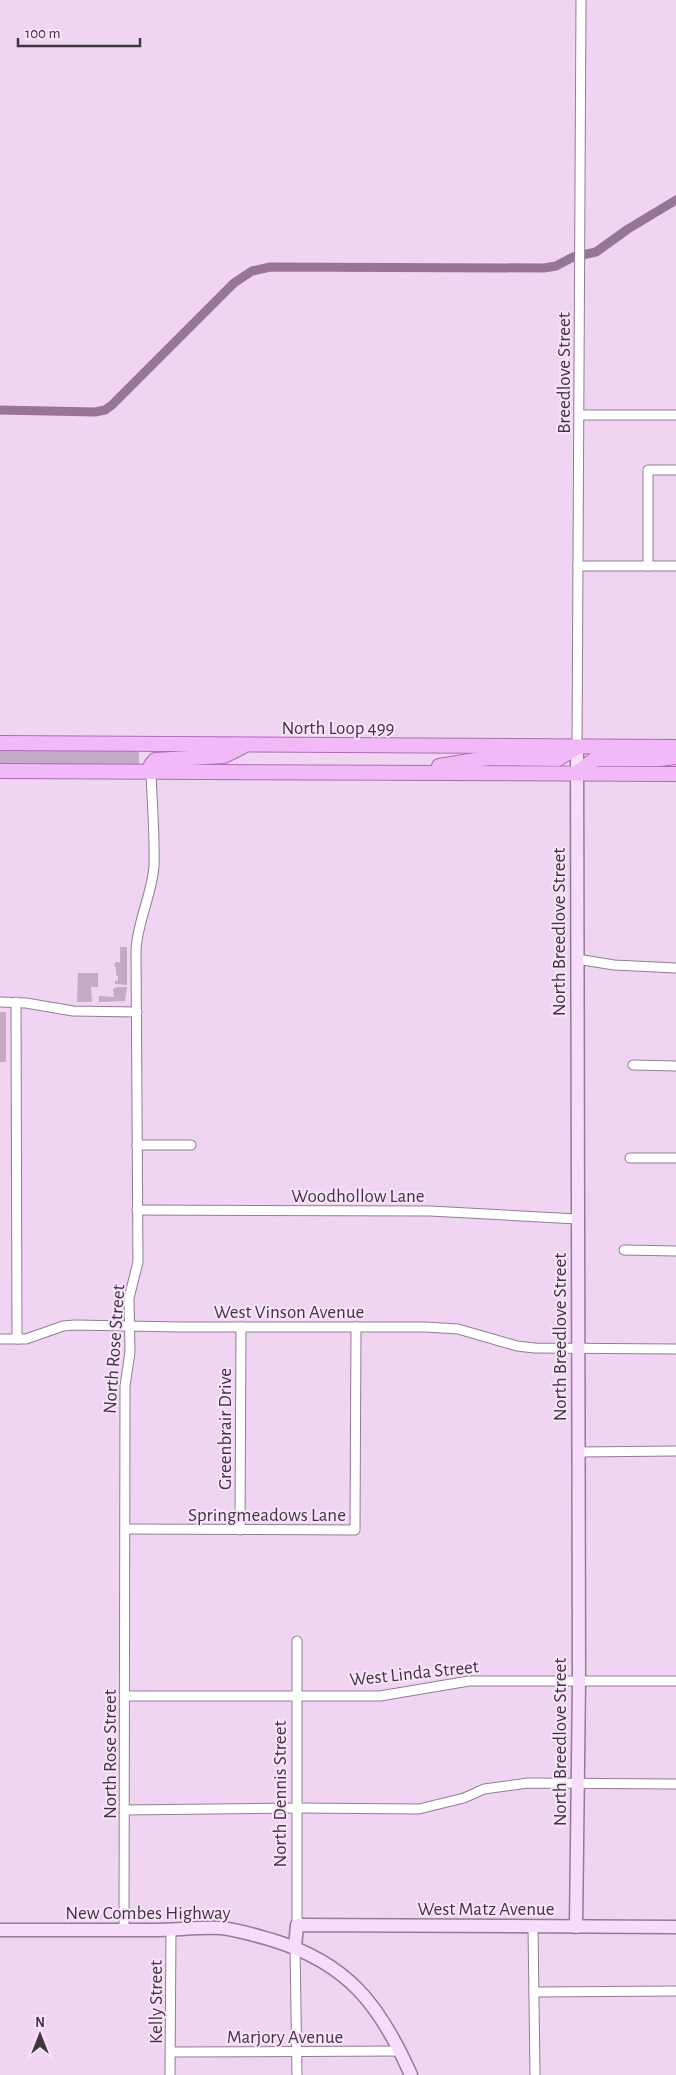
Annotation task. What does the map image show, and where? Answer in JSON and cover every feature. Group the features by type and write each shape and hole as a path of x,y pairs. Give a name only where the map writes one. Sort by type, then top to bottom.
{"main road":[{"name":"North Loop 499","path":"0,743 676,747"},
{"path":"151,772 151,765 155,760 224,756 245,745"},
{"path":"411,773 488,758 558,759 578,747"},
{"path":"578,773 595,759 660,759 676,757"},
{"path":"0,771 676,774"}],"street":[{"name":"Breedlove Street","path":"578,747 581,0"},
{"path":"579,415 676,415"},
{"path":"648,566 648,470 676,470"},
{"path":"578,566 676,566"},
{"name":"North Breedlove Street","path":"576,1927 579,1681 577,1219 578,747"},
{"name":"North Rose Street","path":"124,1930 125,1386 130,1352 129,1298 138,1262 138,933 149,895 154,865 151,772"},
{"path":"577,960 614,965 676,968"},
{"path":"0,1002 16,1002 73,1011 137,1012"},
{"path":"16,1002 17,1339"},
{"path":"633,1065 676,1066"},
{"path":"138,1145 191,1145"},
{"path":"630,1158 676,1158"},
{"name":"Woodhollow Lane","path":"138,1210 449,1212 577,1219"},
{"path":"624,1250 676,1251"},
{"name":"West Vinson Avenue","path":"0,1339 26,1339 63,1326 75,1325 447,1328 526,1348 676,1350"},
{"name":"Greenbrair Drive","path":"240,1530 241,1327"},
{"name":"Springmeadows Lane","path":"125,1529 356,1530 356,1327"},
{"path":"579,1452 676,1451"},
{"name":"North Dennis Street","path":"295,1947 297,1925 297,1641"},
{"name":"West Linda Street","path":"125,1696 396,1694 469,1681 676,1682"},
{"path":"125,1810 419,1809 464,1798 495,1786 528,1783 676,1784"},
{"name":"West Matz Avenue","path":"297,1925 676,1927"},
{"path":"533,1927 535,2075"},
{"name":"New Combes Highway","path":"0,1930 171,1930 218,1928 239,1930 295,1947 330,1966 358,1989 383,2018 411,2075"},
{"name":"Kelly Street","path":"170,2075 171,1930"},
{"path":"295,1947 297,2075"},
{"path":"534,1992 676,1991"},
{"name":"Marjory Avenue","path":"171,2052 399,2051"}],"shaded area":[{"path":"0,750 139,750 139,764 0,764"},
{"path":"120,947 127,947 127,985 115,984 115,981 118,981 118,976 116,975 114,965 116,962 120,962"},
{"path":"78,973 98,973 98,987 91,987 92,1002 77,1002"},
{"path":"127,987 125,1001 99,1002 99,996 114,997 113,989"},
{"path":"0,1012 6,1012 6,1062 0,1062"}],"waterway":[{"path":"0,410 95,412 105,410 234,283 252,271 270,267 544,268 556,266 573,257 596,252 628,229 676,200"}]}
